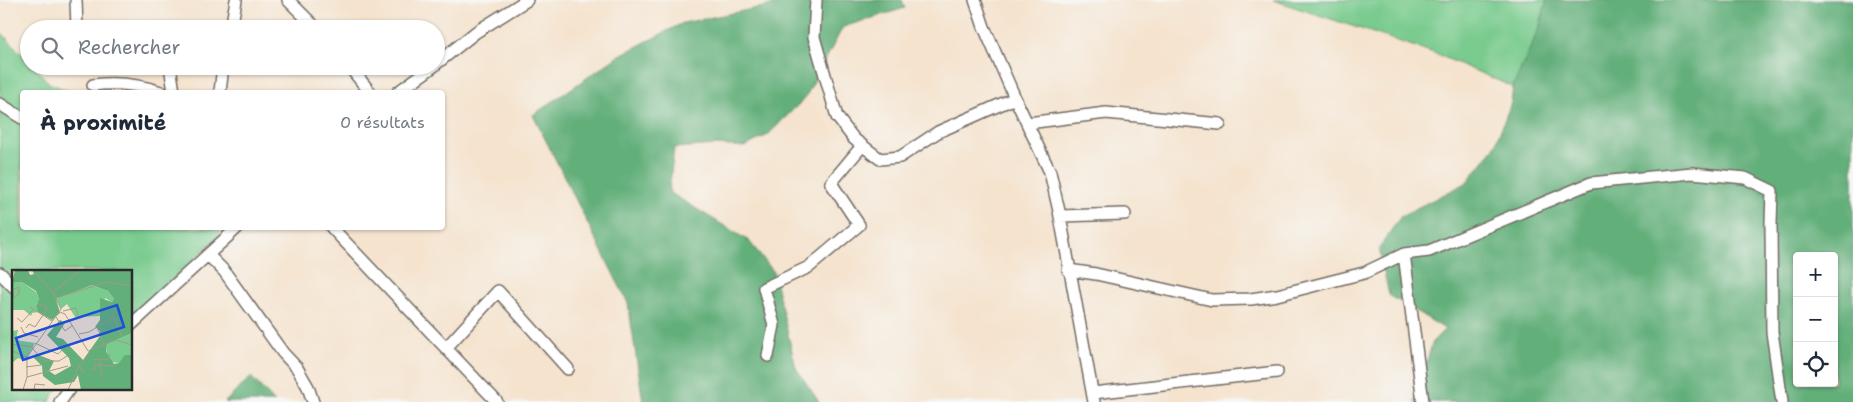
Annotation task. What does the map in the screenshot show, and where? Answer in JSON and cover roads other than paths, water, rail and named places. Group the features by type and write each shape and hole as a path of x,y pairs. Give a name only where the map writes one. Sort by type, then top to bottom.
{"street":[{"path":"76,0 77,20"},
{"path":"233,20 236,0"},
{"path":"288,0 309,20"},
{"path":"445,57 476,32 526,0"},
{"path":"816,0 814,37 837,117 854,140 880,159 900,157 938,132 1015,98"},
{"path":"975,0 984,27 1050,172 1094,398 1277,372"},
{"path":"171,75 174,90"},
{"path":"220,90 222,75"},
{"path":"356,75 368,90"},
{"path":"401,90 421,75"},
{"path":"92,85 113,83 139,86 153,90"},
{"path":"0,104 20,117"},
{"path":"1028,123 1106,113 1220,124"},
{"path":"768,356 774,325 764,288 809,267 859,225 831,183 862,146"},
{"path":"1068,270 1096,274 1212,300 1251,299 1277,295 1364,272 1404,254 1429,251 1591,182 1692,173 1745,178 1772,191 1770,224 1772,332 1782,402"},
{"path":"1060,216 1125,214"},
{"path":"132,324 208,255 231,230"},
{"path":"334,230 496,402"},
{"path":"1404,254 1423,402"},
{"path":"208,255 224,271 283,353 297,368 308,387 313,402"},
{"path":"0,274 11,285 0,290"},
{"path":"446,348 498,291 568,368"},
{"path":"60,402 69,390"}]}
